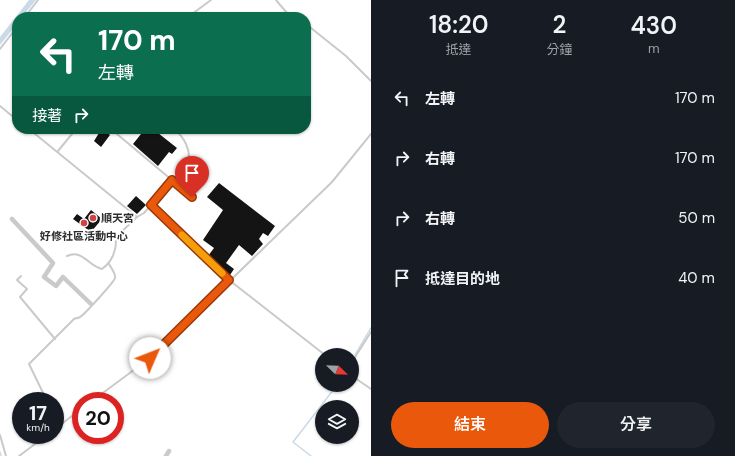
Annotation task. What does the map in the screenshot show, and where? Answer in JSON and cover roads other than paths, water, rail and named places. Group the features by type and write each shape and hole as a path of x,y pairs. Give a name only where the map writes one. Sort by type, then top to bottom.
{"street":[{"path":"12,219 53,263 44,277 56,286 63,277 91,304"}],"lane":[{"path":"29,12 38,0"},
{"path":"195,12 211,0"},
{"path":"276,0 286,12"},
{"path":"311,28 346,56 371,81"},
{"path":"0,49 12,33"},
{"path":"0,106 12,116"},
{"path":"35,134 137,217"},
{"path":"57,152 72,134"},
{"path":"117,134 192,197"},
{"path":"67,256 73,253 82,255 95,268 102,269 109,264 116,244 116,237 151,205 188,163 190,158 183,138 179,134"},
{"path":"104,392 150,358 332,182 371,134"},
{"path":"151,205 229,280 316,348"},
{"path":"43,392 29,364 55,340 74,319 81,317 91,304 106,291 115,278 109,264"},
{"path":"21,276 17,280 27,289 20,297 55,340"},
{"path":"359,351 371,332"},
{"path":"359,381 371,389"},
{"path":"64,422 72,416"},
{"path":"0,435 6,456"},
{"path":"19,456 35,444"}],"water":[{"path":"29,0 36,0 26,12 20,12"},
{"path":"12,22 12,30 0,45 0,37"}],"waterway":[{"path":"359,348 371,328"},
{"path":"311,456 293,442 332,392"},
{"path":"0,452 1,456"}],"place":[{"name":"順天宮","path":"93,218"},
{"name":"好修社區活動中心","path":"84,223"}]}
